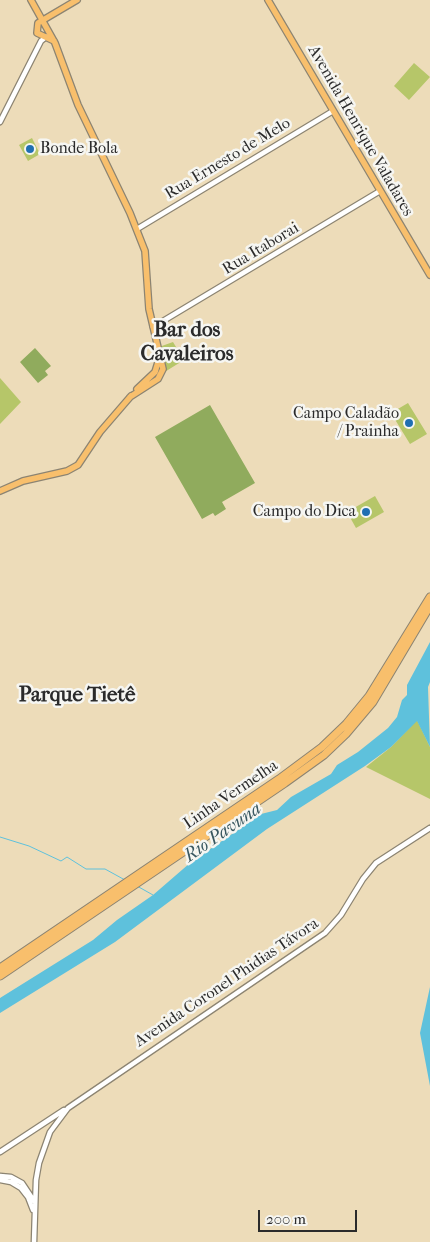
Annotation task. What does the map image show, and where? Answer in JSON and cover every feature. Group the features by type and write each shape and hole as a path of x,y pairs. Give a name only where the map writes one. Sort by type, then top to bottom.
{"highway":[{"name":"Linha Vermelha","path":"0,976 291,771 332,738 369,696 430,597"},
{"name":"Linha Vermelha","path":"136,879 302,772 335,745 373,702 430,606"},
{"name":"Linha Vermelha","path":"0,968 126,886"}],"main road":[{"path":"0,491 22,481 72,469 78,465 105,426 130,397 149,382 158,368 159,355 153,327 145,251 137,229 78,105 55,43 32,0"},
{"path":"48,32 37,33 36,25 42,18 56,13 77,0"},
{"name":"Avenida Henrique Valadares","path":"268,0 430,275"},
{"path":"48,32 56,13"}],"street":[{"path":"0,122 41,41 48,32"},
{"path":"37,33 41,41"},
{"name":"Rua Ernesto de Melo","path":"137,229 333,111"},
{"name":"Rua Itaborai","path":"153,327 380,191"},
{"name":"Avenida Coronel Phidias Távora","path":"0,1152 68,1108 325,933 341,915 363,879 376,863 430,828"},
{"name":"Avenida Coronel Phidias Távora","path":"34,1242 39,1163 50,1132 68,1108"},
{"path":"0,1178 11,1177 24,1184 32,1195 35,1208"},
{"path":"0,1178 14,1183 23,1190 32,1206 35,1219"}],"green space":[{"path":"414,63 430,77 409,100 394,86"},
{"name":"Bonde Bola","path":"32,138 40,154 28,161 19,145"},
{"path":"173,342 184,360 163,373 159,347"},
{"path":"35,348 51,366 45,371 48,375 38,383 20,362"},
{"path":"0,378 21,402 0,424"},
{"name":"Campo Caladão / Prainha","path":"408,403 427,434 410,444 391,413"},
{"path":"210,405 255,483 222,502 226,509 215,516 213,513 202,519 155,437"},
{"name":"Campo do Dica","path":"375,496 384,512 356,528 347,512"},
{"path":"417,720 430,747 430,799 366,767 391,747"}],"water":[{"path":"430,642 430,682 428,687 430,747 417,721 391,747 365,766 267,829 115,942 0,1013 0,998 93,940 117,920 153,895 190,863 261,814 277,810 291,797 331,774 337,765 358,752 388,728 397,717 402,700 407,695 407,685"},
{"path":"430,987 430,1086 420,1033"}],"waterway":[{"path":"0,837 29,846 61,861 67,857 86,869 105,869 125,880"},
{"path":"137,886 153,895"}],"place":[{"name":"Bonde Bola","path":"30,149"},
{"name":"Campo Caladão / Prainha","path":"409,423"},
{"name":"Campo do Dica","path":"366,512"}],"district":[{"name":"Bar dos Cavaleiros","path":"187,343"},
{"name":"Parque Tietê","path":"77,696"}],"water label":[{"name":"Rio Pavuna","path":"223,833"}]}
